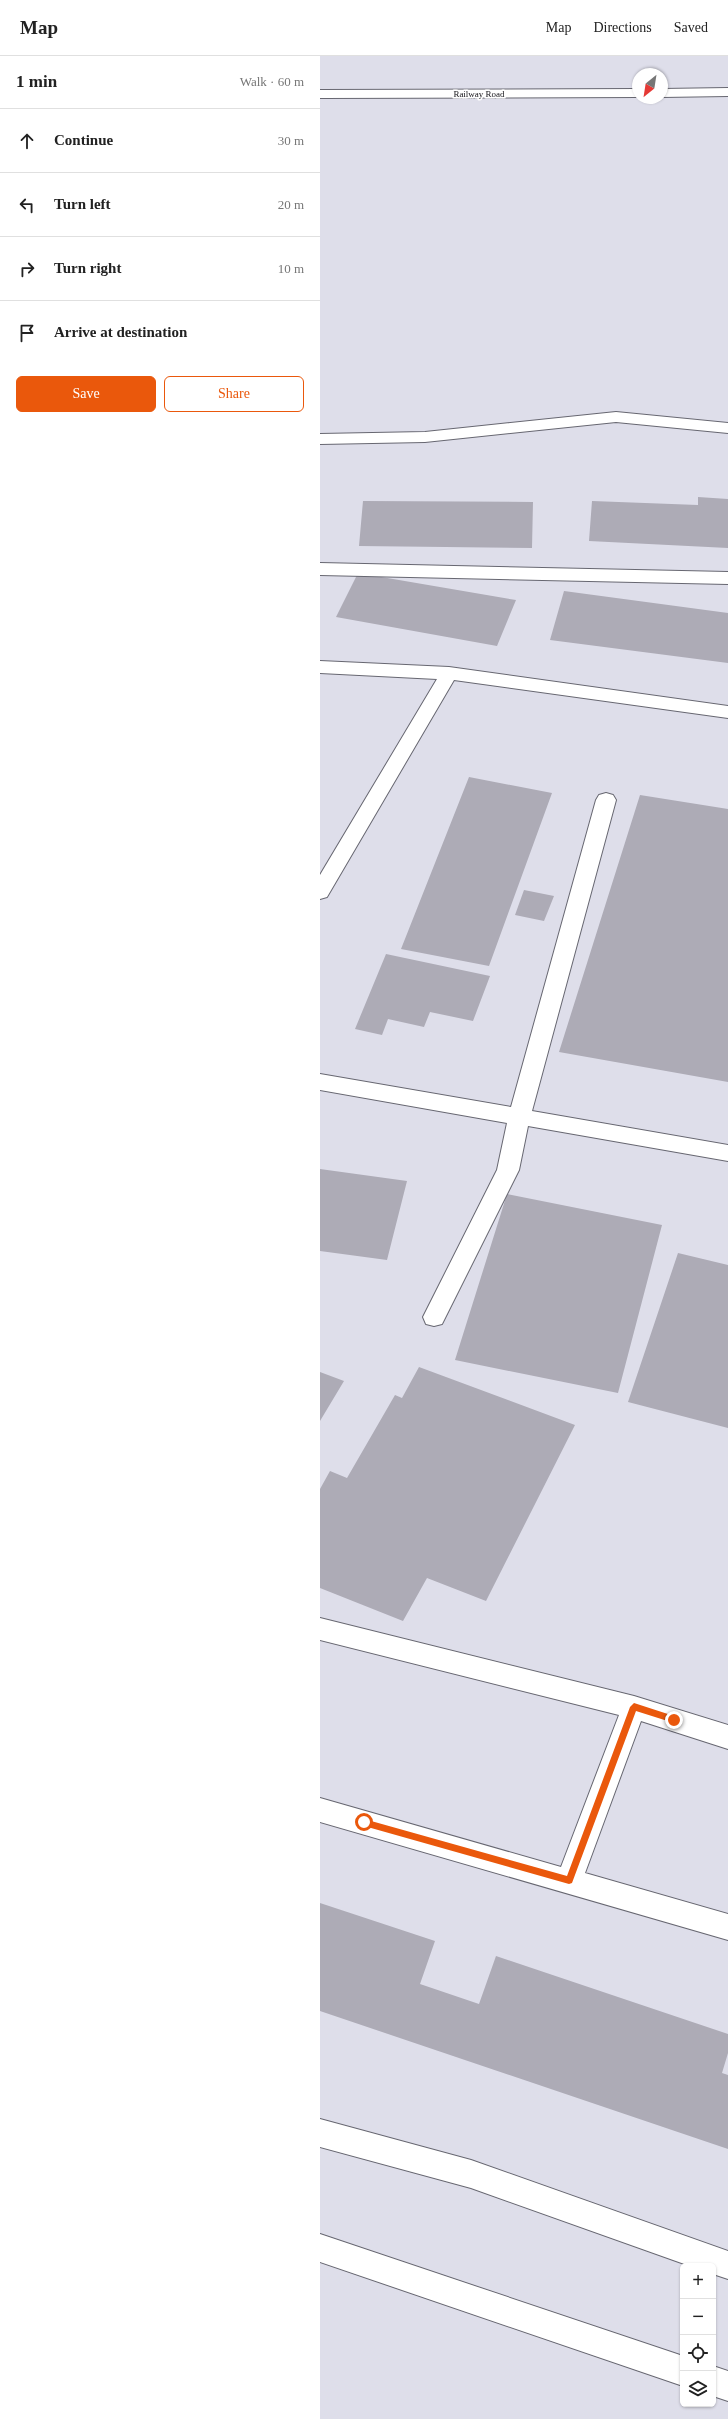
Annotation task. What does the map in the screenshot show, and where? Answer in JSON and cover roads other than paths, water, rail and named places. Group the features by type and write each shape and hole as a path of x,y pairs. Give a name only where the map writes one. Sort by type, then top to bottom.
{"street":[{"path":"668,93 728,92"},
{"name":"Railway Road","path":"320,94 632,93"},
{"path":"320,439 425,437 616,417 691,426 728,428"},
{"path":"320,569 728,578"},
{"path":"320,667 449,673 728,712"},
{"path":"320,892 449,673"},
{"path":"434,1317 508,1170 519,1118 606,800"},
{"path":"320,1082 519,1118 728,1153"},
{"path":"320,1629 634,1707 728,1737"},
{"path":"569,1880 634,1707"},
{"path":"320,1810 569,1880 728,1927"},
{"path":"321,2137 470,2174 728,2265"},
{"path":"320,2248 680,2370"},
{"path":"716,2382 728,2386"}]}
